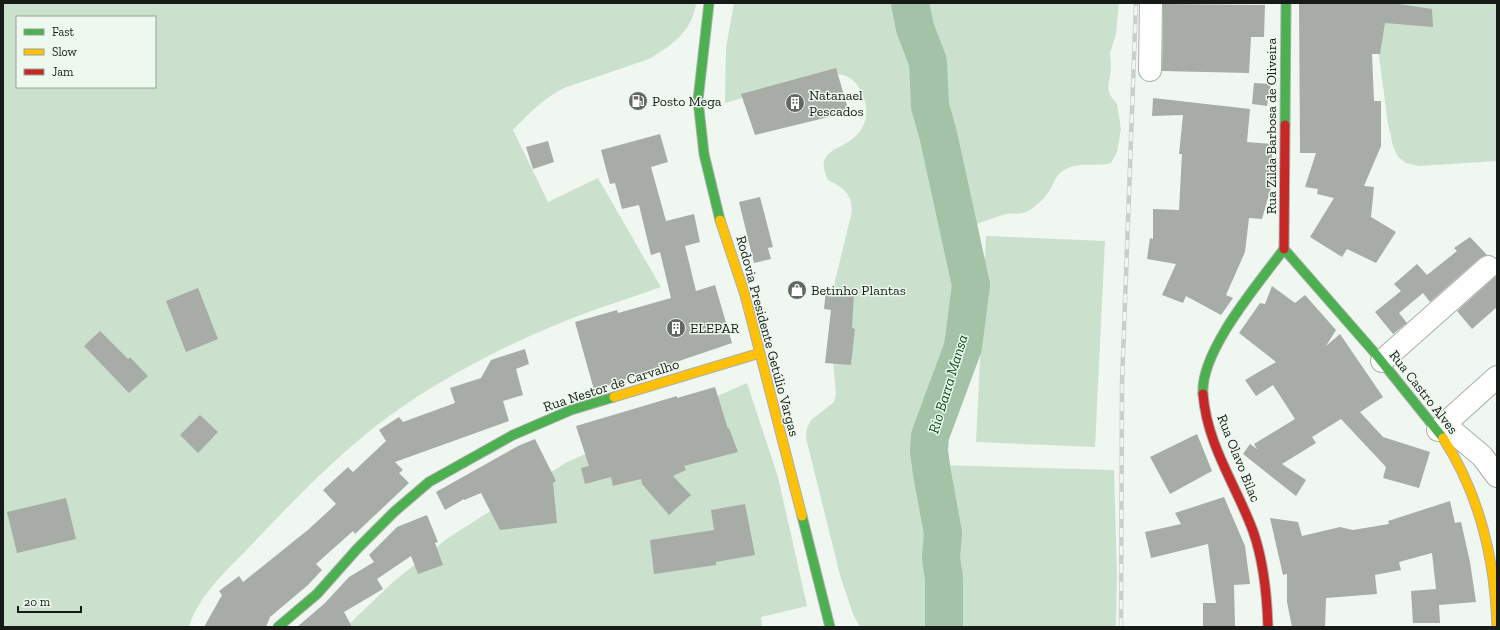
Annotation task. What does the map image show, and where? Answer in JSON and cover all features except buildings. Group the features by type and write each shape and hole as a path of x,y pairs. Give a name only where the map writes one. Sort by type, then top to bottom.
{"street":[{"name":"Rodovia Presidente Getúlio Vargas","path":"709,3 698,100 704,154 717,209 745,295 830,627"},
{"path":"1150,70 1151,3"},
{"name":"Rua Zilda Barbosa de Oliveira","path":"1284,249 1286,3"},
{"name":"Rua Castro Alves","path":"1284,249 1442,427 1462,471 1481,522 1492,573 1497,607 1497,627"},
{"name":"Rua Olavo Bilac","path":"1268,627 1266,580 1261,556 1253,531 1212,437 1205,415 1203,390 1206,373 1213,354 1234,319 1284,249"},
{"path":"1382,361 1488,267"},
{"name":"Rua Nestor de Carvalho","path":"278,627 317,594 367,538 394,512 429,482 452,468 514,435 571,410 760,353"},
{"path":"1497,377 1442,427 1482,456 1497,476"}],"green space":[{"path":"3,3 696,3 690,22 680,37 673,43 649,59 564,88 537,106 513,130 548,202 598,178 661,287 581,315 524,339 456,373 392,414 338,458 228,569 200,603 189,627 3,627"},
{"path":"734,3 899,3 910,48 917,64 955,262 956,276 957,305 955,335 952,350 943,376 920,410 916,432 914,460 915,479 936,544 938,592 936,627 860,627 853,614 840,575 806,438 807,428 811,420 834,402 836,394 832,350 833,296 835,281 852,211 852,205 846,192 838,185 828,180 824,163 828,154 851,140 862,128 866,115 865,100 858,86 851,79 846,76 832,74 822,75 725,103 726,48"},
{"path":"918,3 1119,3 1116,34 1110,53 1111,69 1108,88 1110,95 1117,104 1121,129 1117,152 1111,163 1100,165 1079,165 1068,168 1056,177 1047,194 1041,201 1027,212 1003,215 971,226 941,109 932,57"},
{"path":"1372,3 1497,3 1497,161 1419,166 1406,163 1398,157 1393,146 1388,124"},
{"path":"986,236 1105,241 1095,447 976,442"},
{"path":"747,383 778,477 807,606 761,617 762,627 346,627 393,582 448,538 567,462"},
{"path":"942,465 1114,470 1117,572 1116,627 953,627 950,527"}],"waterway":[{"name":"Rio Barra Mansa","path":"910,3 915,28 928,62 930,106 938,134 971,285 963,347 930,436 929,451 943,533 941,558 944,578 944,627"}],"railway":[{"path":"1121,627 1122,384 1136,3"}],"traffic: fast":[{"path":"709,3 698,100 704,154 720,220"},
{"path":"1285,125 1286,3"},
{"path":"1284,249 1374,352 1443,438"},
{"path":"1203,394 1205,377 1211,358 1221,338 1247,298 1284,249"},
{"path":"278,627 317,594 357,549 394,512 429,482 513,435 571,410 614,397"},
{"path":"802,516 830,627"}],"traffic: slow":[{"path":"720,220 745,295 802,516"},
{"path":"614,397 760,353"},
{"path":"1443,438 1467,482 1483,529 1493,577 1497,627"}],"traffic: jam":[{"path":"1284,249 1285,125"},
{"path":"1203,394 1210,430 1216,448 1246,514 1257,543 1264,579 1268,627"}],"place":[{"name":"Posto Mega","path":"638,101"},
{"name":"Natanael Pescados","path":"795,103"},
{"name":"Betinho Plantas","path":"797,290"},
{"name":"ELEPAR","path":"676,328"}]}
